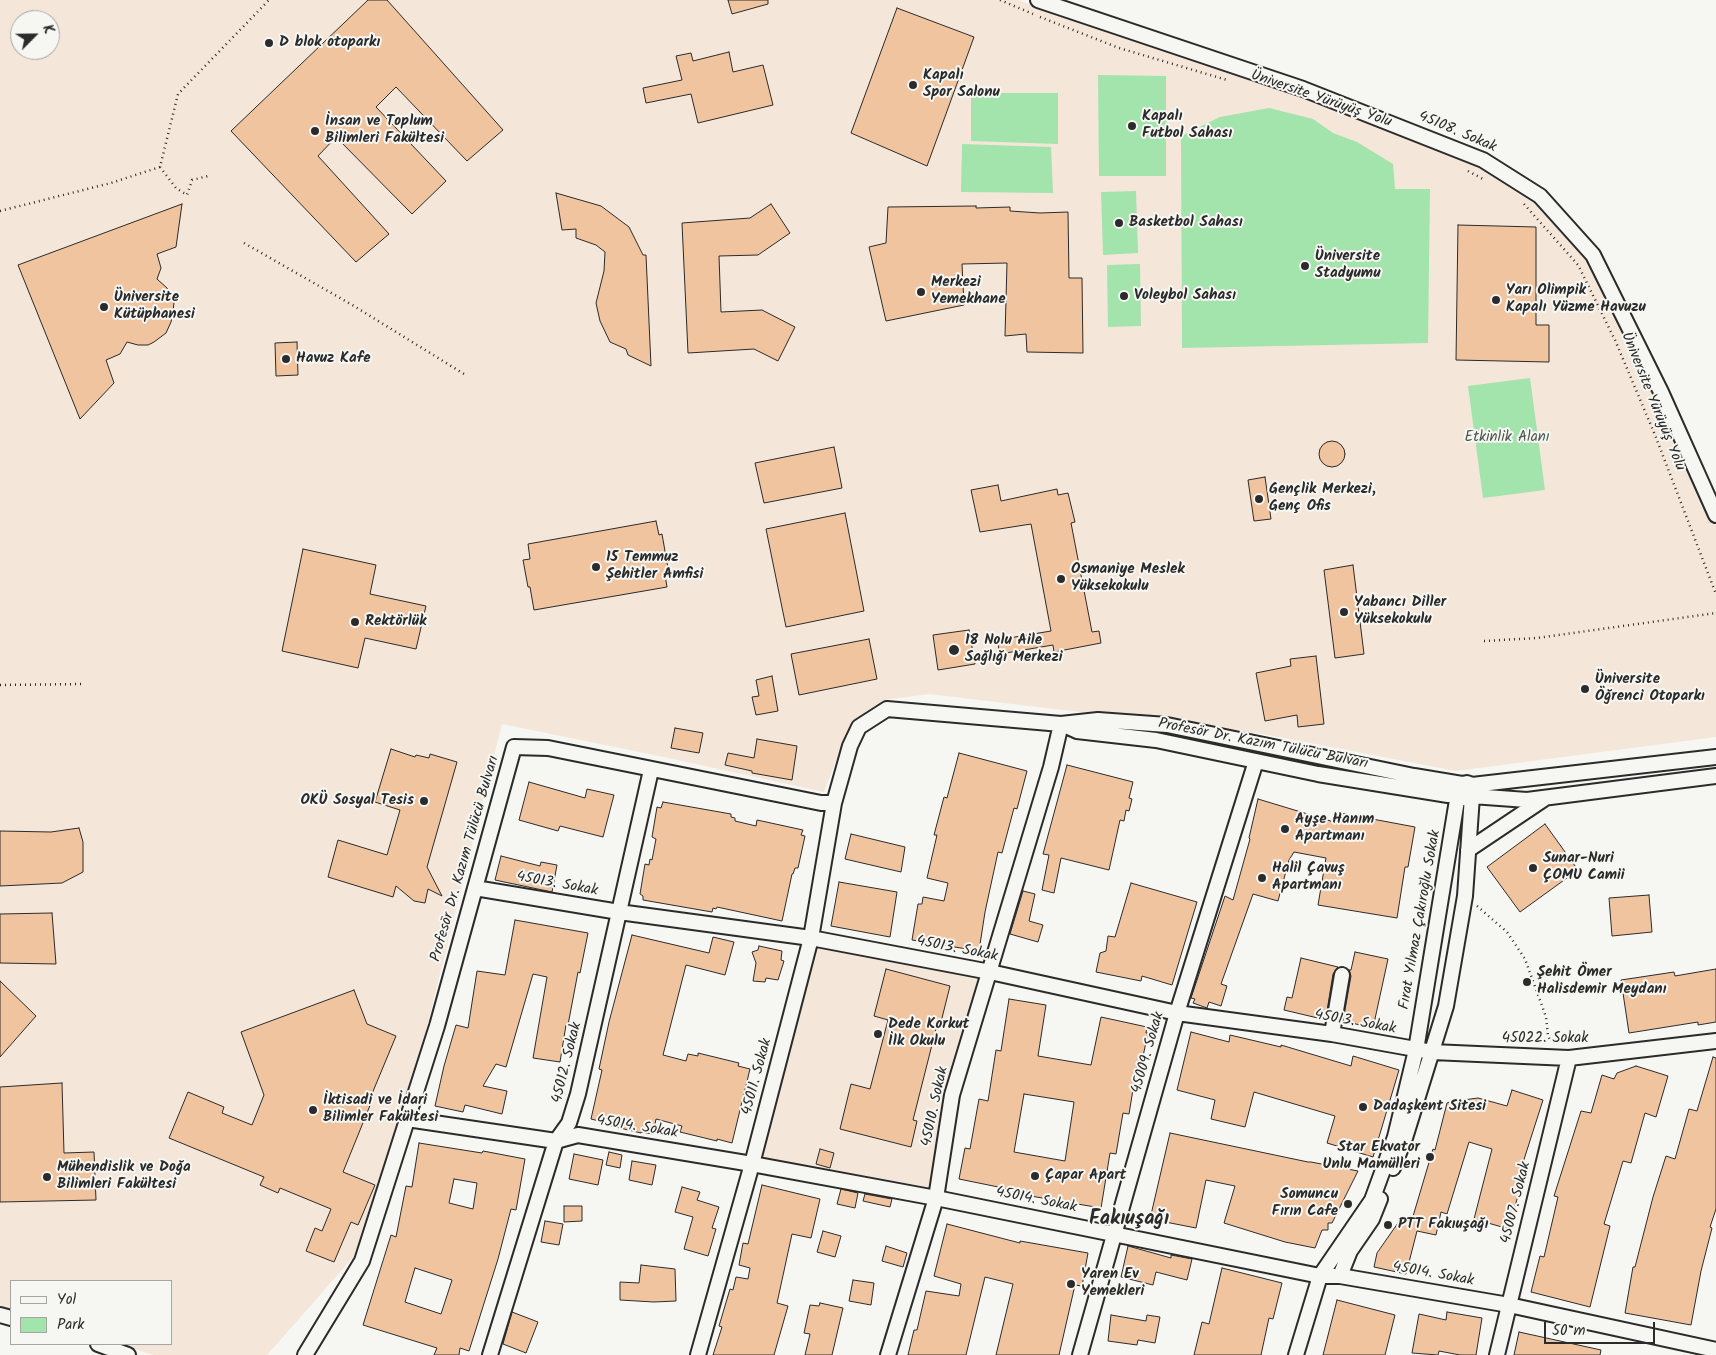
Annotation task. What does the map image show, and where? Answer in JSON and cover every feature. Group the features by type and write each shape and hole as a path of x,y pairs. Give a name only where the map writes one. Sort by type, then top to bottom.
{"street":[{"name":"45108. Sokak","path":"1038,0 1330,100 1483,160 1540,196 1593,255 1660,392 1716,515"},
{"name":"Profesör Dr. Kazım Tülücü Bulvarı","path":"305,1355 362,1261 437,1026 514,747 548,748 821,803 834,803 850,746 859,727 888,708 1061,724 1098,720 1167,725 1378,769 1464,790 1527,800 1716,776"},
{"name":"Profesör Dr. Kazım Tülücü Bulvarı","path":"1061,724 1077,731 1156,740 1318,774 1448,795 1464,790 1716,757"},
{"name":"45010. Sokak","path":"888,1355 936,1198 952,1095 1051,767 1061,724"},
{"name":"45009. Sokak","path":"1080,1355 1177,1013 1256,761"},
{"name":"45012. Sokak","path":"490,1355 556,1141 569,1124 578,1094 651,770"},
{"path":"1340,1276 1350,1251 1372,1219 1405,1138 1446,1006 1465,896 1468,850 1464,790"},
{"name":"Fırat Yılmaz Çakıroğlu Sokak","path":"1296,1355 1320,1276 1372,1200 1394,1137 1416,1050 1437,914 1464,790"},
{"path":"1468,850 1548,797"},
{"name":"45011. Sokak","path":"698,1355 752,1164 811,938 834,803"},
{"name":"45013. Sokak","path":"475,888 619,912 811,938 990,972 1177,1013 1332,1034 1432,1052"},
{"path":"1332,1034 1342,975"},
{"name":"45022. Sokak","path":"1432,1052 1563,1058 1716,1041"},
{"name":"45007. Sokak","path":"1497,1355 1563,1058"},
{"name":"45014. Sokak","path":"407,1119 556,1141 578,1135 752,1164 1116,1233 1320,1276 1340,1276 1509,1305 1715,1349"},
{"path":"101,1345 128,1355"}],"path":[{"path":"160,167 178,94 269,0"},
{"name":"Üniversite Yürüyüş Yolu","path":"1000,0 1119,48 1233,82"},
{"path":"160,167 176,188 188,195 192,180 208,176"},
{"path":"0,211 111,183 160,167"},
{"path":"1463,168 1489,182"},
{"name":"Üniversite Yürüyüş Yolu","path":"1518,201 1525,205 1578,265 1615,340 1655,436 1716,594"},
{"path":"244,243 354,306 464,374"},
{"path":"1484,641 1537,638 1716,613"},
{"path":"0,684 83,684"},
{"path":"1465,896 1507,932 1525,959 1546,1018 1548,1036 1563,1058"}],"shaded area":[{"path":"0,0 1018,0 1299,95 1481,164 1536,199 1589,258 1657,395 1716,526 1716,737 1456,771 1263,734 929,694 884,700 855,723 836,760 824,792 502,724 424,1038 354,1256 267,1355 154,1355 121,1345 172,1345 172,1280 10,1280 10,1309 0,1305"},
{"name":"Dede Korkut İlk Okulu","path":"811,938 990,972 952,1095 936,1198 752,1164"}],"green space":[{"name":"Kapalı Futbol Sahası","path":"1098,75 1166,76 1166,176 1099,176"},
{"path":"971,93 1058,93 1058,144 971,141"},
{"name":"Üniversite Stadyumu","path":"1269,108 1313,119 1333,133 1357,142 1393,164 1395,189 1430,189 1428,343 1182,348 1181,136 1220,117"},
{"path":"962,144 1051,147 1053,193 961,192"},
{"name":"Basketbol Sahası","path":"1136,191 1138,253 1103,255 1101,192"},
{"name":"Voleybol Sahası","path":"1140,264 1141,326 1108,327 1107,265"},
{"name":"Etkinlik Alanı","path":"1530,378 1545,490 1483,498 1468,386"}],"building":[{"name":"İnsan ve Toplum Bilimleri Fakültesi","path":"368,0 387,0 503,130 467,161 396,87 376,107 446,181 412,214 336,137 318,156 389,234 356,262 231,131"},
{"path":"728,0 768,0 768,4 732,14"},
{"name":"Kapalı Spor Salonu","path":"897,8 974,37 927,166 851,133"},
{"path":"729,52 733,72 763,65 773,105 698,123 691,94 646,103 643,88 682,80 676,56 691,53 693,61"},
{"path":"556,193 601,206 629,227 643,255 646,255 651,366 628,355 626,349 610,342 600,321 596,303 604,271 605,252 596,245 576,238 576,229 562,230"},
{"name":"Üniversite Kütüphanesi","path":"182,204 176,247 157,254 161,268 157,279 167,288 174,302 171,322 166,333 148,345 127,342 120,354 106,360 114,383 80,419 18,265"},
{"path":"771,204 790,233 758,255 719,256 721,312 762,310 795,327 778,361 754,349 688,353 682,223 750,218"},
{"name":"Merkezi Yemekhane","path":"976,206 976,208 1010,207 1010,211 1040,213 1068,212 1069,278 1082,278 1083,353 1027,352 1026,334 1005,336 1007,263 962,264 964,305 886,321 869,247 886,243 888,207"},
{"name":"Yarı Olimpik Kapalı Yüzme Havuzu","path":"1458,225 1536,227 1536,325 1549,325 1549,362 1456,360"},
{"name":"Havuz Kafe","path":"297,342 298,375 276,376 275,343"},
{"path":"1332,441 1341,445 1345,454 1341,463 1332,467 1323,463 1319,454 1323,445"},
{"path":"834,447 842,488 764,503 755,463"},
{"name":"Gençlik Merkezi, Genç Ofis","path":"1265,477 1271,519 1254,521 1248,480"},
{"name":"Osmaniye Meslek Yüksekokulu","path":"998,485 1001,501 1057,489 1058,495 1068,493 1075,522 1071,523 1092,632 1099,631 1101,643 1054,652 1053,645 1000,654 997,640 1051,631 1031,524 980,532 971,490"},
{"path":"845,513 864,611 786,627 766,529"},
{"name":"15 Temmuz Şehitler Amfisi","path":"656,521 659,535 662,534 669,574 665,575 667,587 534,610 523,560 530,559 528,544"},
{"name":"Rektörlük","path":"303,549 376,565 370,594 426,606 416,649 365,638 358,668 282,651"},
{"name":"Yabancı Diller Yüksekokulu","path":"1353,565 1364,654 1335,658 1324,570"},
{"name":"18 Nolu Aile Sağlığı Merkezi","path":"969,630 975,664 938,670 933,635"},
{"path":"869,639 877,679 799,695 791,654"},
{"path":"1316,656 1324,724 1298,727 1297,715 1265,721 1256,673 1291,666 1290,659"},
{"path":"772,676 778,711 756,715 752,697 759,696 756,680"},
{"path":"675,728 703,733 699,753 671,748"},
{"path":"757,739 797,746 792,780 752,773 752,771 725,765 728,753 754,758"},
{"name":"OKÜ Sosyal Tesis","path":"391,749 415,757 416,755 429,758 430,754 457,762 427,867 442,896 428,889 425,903 414,901 396,886 393,897 328,877 338,840 387,855 400,810 375,802"},
{"path":"959,753 1027,771 1017,809 1014,808 1002,853 998,852 979,951 912,940 918,904 922,904 923,897 944,901 948,883 927,878 937,835 934,835 944,797 947,798"},
{"path":"1067,765 1133,782 1129,798 1132,799 1129,811 1126,810 1124,821 1120,820 1109,870 1061,858 1054,893 1042,890 1049,855 1043,854"},
{"path":"529,782 585,798 587,789 614,795 603,837 560,826 558,831 519,820"},
{"path":"1258,799 1334,822 1335,812 1415,827 1408,867 1405,867 1397,918 1318,905 1326,858 1294,852 1289,860 1278,901 1253,894 1221,984 1227,986 1221,1006 1209,1002 1207,1008 1193,1003 1195,999 1191,998 1225,896 1233,900 1250,839"},
{"path":"663,802 731,814 735,821 756,826 757,820 803,830 801,835 805,836 798,868 795,868 792,874 782,921 717,907 716,909 713,908 712,912 643,900 643,896 640,894 645,864 649,865 650,859 652,860 656,839 652,837 657,807 661,808"},
{"name":"Sunar-Nuri ÇOMU Camii","path":"1545,824 1578,870 1520,912 1487,867"},
{"path":"79,828 83,842 83,872 62,883 0,886 0,831 51,832"},
{"path":"851,834 905,847 901,872 845,859"},
{"path":"501,856 540,866 541,862 557,865 552,892 495,880"},
{"path":"839,882 897,892 890,937 831,926"},
{"path":"1131,883 1197,902 1172,985 1142,976 1141,981 1096,972 1100,953 1106,951 1108,936 1115,937"},
{"path":"1023,891 1035,894 1029,921 1043,925 1038,942 1010,934"},
{"path":"1649,895 1652,932 1612,936 1609,898"},
{"path":"52,913 56,964 0,963 0,914"},
{"path":"515,920 588,933 568,1025 566,1025 560,1062 533,1058 547,977 533,974 506,1067 496,1064 483,1086 507,1091 502,1114 465,1105 463,1112 435,1106 456,1025 468,1028 477,971 505,975"},
{"path":"632,935 709,953 713,937 734,942 725,975 686,965 663,1055 686,1061 688,1054 698,1056 698,1053 739,1063 738,1066 750,1069 732,1143 680,1132 682,1126 656,1119 653,1134 599,1123 599,1121 591,1119 602,1070 599,1069 609,1022"},
{"path":"759,946 782,951 781,960 784,961 778,980 766,978 765,982 753,981 756,963 752,952 758,950"},
{"path":"1355,952 1388,959 1373,1028 1343,1021 1351,976 1349,970 1351,970"},
{"path":"1301,958 1338,967 1333,974 1326,1017 1322,1017 1322,1019 1284,1010 1287,997 1292,998"},
{"path":"886,969 950,986 941,1022 938,1021 913,1120 917,1121 911,1147 840,1129 851,1084 870,1089 888,1020 874,1016"},
{"path":"1716,969 1716,1022 1698,1025 1698,1022 1629,1033 1621,980 1674,972 1675,976"},
{"path":"0,981 36,1016 0,1057"},
{"name":"İktisadi ve İdari Bilimler Fakültesi","path":"354,990 367,1024 396,1036 369,1101 371,1103 343,1172 375,1185 358,1225 351,1222 334,1262 306,1251 315,1228 322,1231 331,1209 280,1188 278,1193 260,1185 264,1177 169,1138 188,1092 224,1107 222,1113 252,1125 264,1095 241,1032"},
{"path":"1009,999 1046,1005 1038,1056 1091,1065 1101,1017 1147,1027 1146,1033 1148,1033 1142,1061 1139,1060 1137,1065 1129,1114 1123,1113 1116,1154 1110,1153 1101,1208 1013,1193 1013,1190 959,1179 965,1148 970,1149 979,1099 988,1101 996,1050 1001,1051","holes":["1024,1094 1074,1102 1065,1161 1014,1152"]},
{"path":"1191,1032 1229,1042 1230,1035 1281,1047 1281,1045 1351,1066 1353,1056 1399,1070 1373,1157 1327,1143 1335,1116 1254,1092 1245,1127 1211,1119 1215,1100 1177,1090"},
{"path":"1713,1057 1716,1058 1716,1209 1710,1227 1712,1228 1701,1271 1691,1325 1625,1313 1633,1267 1635,1267 1666,1156 1675,1159 1689,1109 1697,1111"},
{"path":"1636,1066 1668,1076 1656,1117 1645,1113 1631,1163 1623,1161 1604,1224 1610,1226 1590,1307 1531,1292 1540,1256 1544,1257 1558,1197 1554,1196 1581,1111 1591,1113 1602,1075 1614,1079 1617,1073"},
{"path":"62,1083 64,1153 94,1152 96,1200 0,1202 0,1087"},
{"path":"1512,1090 1543,1100 1520,1172 1524,1173 1509,1229 1474,1219 1492,1149 1469,1142 1447,1214 1441,1212 1436,1235 1417,1231 1406,1274 1374,1267 1377,1253 1400,1220 1411,1223 1433,1149 1435,1150 1447,1103 1452,1101 1458,1104 1463,1100 1478,1098 1507,1106"},
{"path":"1170,1133 1358,1171 1332,1223 1328,1223 1328,1230 1322,1230 1315,1248 1285,1242 1224,1223 1235,1186 1206,1180 1196,1228 1150,1219"},
{"path":"419,1143 482,1153 483,1151 525,1159 516,1210 511,1209 498,1259 469,1351 460,1348 459,1355 434,1355 437,1348 363,1325 391,1235 396,1237 406,1186 412,1187","holes":["454,1179 477,1183 473,1209 449,1203","415,1268 452,1280 441,1314 405,1302"]},
{"path":"820,1149 834,1153 830,1168 816,1164"},
{"path":"609,1152 622,1155 620,1168 606,1165"},
{"path":"574,1154 603,1160 598,1185 569,1179"},
{"path":"632,1161 656,1165 652,1185 629,1180"},
{"path":"762,1185 820,1199 811,1238 792,1234 777,1303 788,1306 774,1355 713,1355 722,1327 719,1326 730,1289 733,1290 736,1277 748,1279 750,1268 739,1265 743,1243 748,1244"},
{"path":"682,1187 700,1192 697,1200 719,1207 712,1228 716,1229 708,1256 684,1249 693,1217 675,1212"},
{"path":"841,1189 858,1193 855,1208 837,1204"},
{"path":"865,1194 892,1199 890,1207 863,1201"},
{"path":"564,1206 582,1206 582,1221 564,1222"},
{"path":"545,1221 563,1224 559,1245 541,1242"},
{"path":"947,1224 1020,1243 1020,1241 1088,1253 1082,1286 1075,1285 1059,1355 996,1355 1013,1284 985,1277 966,1355 908,1355 914,1330 917,1330 926,1291 959,1296 961,1284 934,1276"},
{"path":"823,1231 841,1236 835,1257 817,1252"},
{"path":"886,1246 907,1253 903,1267 882,1261"},
{"path":"1128,1246 1171,1258 1171,1255 1192,1259 1187,1280 1156,1272 1153,1285 1121,1277"},
{"path":"641,1265 675,1269 676,1301 620,1300 620,1282 639,1283"},
{"path":"1222,1268 1282,1283 1273,1319 1269,1318 1261,1355 1194,1355 1202,1322 1209,1324"},
{"path":"853,1280 874,1283 871,1305 849,1301"},
{"path":"1337,1300 1395,1315 1385,1355 1323,1355"},
{"path":"820,1303 843,1308 832,1355 805,1355 810,1334 804,1333 810,1305 819,1306"},
{"path":"512,1312 538,1322 526,1353 503,1344"},
{"path":"1447,1312 1482,1318 1476,1355 1460,1355 1439,1351 1438,1355 1412,1353 1419,1314 1446,1320"},
{"path":"1111,1315 1146,1321 1147,1315 1160,1317 1155,1343 1138,1340 1137,1345 1108,1341"},
{"path":"1519,1332 1601,1350 1600,1355 1514,1355"}],"place":[{"name":"D blok otoparkı","path":"269,43"},
{"name":"Kapalı Spor Salonu","path":"913,85"},
{"name":"Kapalı Futbol Sahası","path":"1132,126"},
{"name":"İnsan ve Toplum Bilimleri Fakültesi","path":"315,131"},
{"name":"Basketbol Sahası","path":"1119,223"},
{"name":"Üniversite Stadyumu","path":"1305,266"},
{"name":"Merkezi Yemekhane","path":"921,292"},
{"name":"Voleybol Sahası","path":"1124,296"},
{"name":"Yarı Olimpik Kapalı Yüzme Havuzu","path":"1496,300"},
{"name":"Üniversite Kütüphanesi","path":"104,307"},
{"name":"Havuz Kafe","path":"286,359"},
{"name":"Gençlik Merkezi, Genç Ofis","path":"1259,499"},
{"name":"15 Temmuz Şehitler Amfisi","path":"596,567"},
{"name":"Osmaniye Meslek Yüksekokulu","path":"1061,579"},
{"name":"Yabancı Diller Yüksekokulu","path":"1344,612"},
{"name":"Rektörlük","path":"355,622"},
{"name":"18 Nolu Aile Sağlığı Merkezi","path":"954,650"},
{"name":"Üniversite Öğrenci Otoparkı","path":"1585,689"},
{"name":"OKÜ Sosyal Tesis","path":"424,801"},
{"name":"Ayşe Hanım Apartmanı","path":"1285,829"},
{"name":"Sunar-Nuri ÇOMU Camii","path":"1533,868"},
{"name":"Halil Çavuş Apartmanı","path":"1262,878"},
{"name":"Şehit Ömer Halisdemir Meydanı","path":"1527,982"},
{"name":"Dede Korkut İlk Okulu","path":"878,1034"},
{"name":"Dadaşkent Sitesi","path":"1363,1107"},
{"name":"İktisadi ve İdari Bilimler Fakültesi","path":"313,1110"},
{"name":"Star Ekvator Unlu Mamülleri","path":"1430,1157"},
{"name":"Çapar Apart","path":"1035,1176"},
{"name":"Mühendislik ve Doğa Bilimleri Fakültesi","path":"47,1177"},
{"name":"Somuncu Fırın Cafe","path":"1348,1204"},
{"name":"PTT Fakıuşağı","path":"1388,1225"},
{"name":"Yaren Ev Yemekleri","path":"1071,1284"}],"district":[{"name":"Fakıuşağı","path":"1129,1221"}]}
